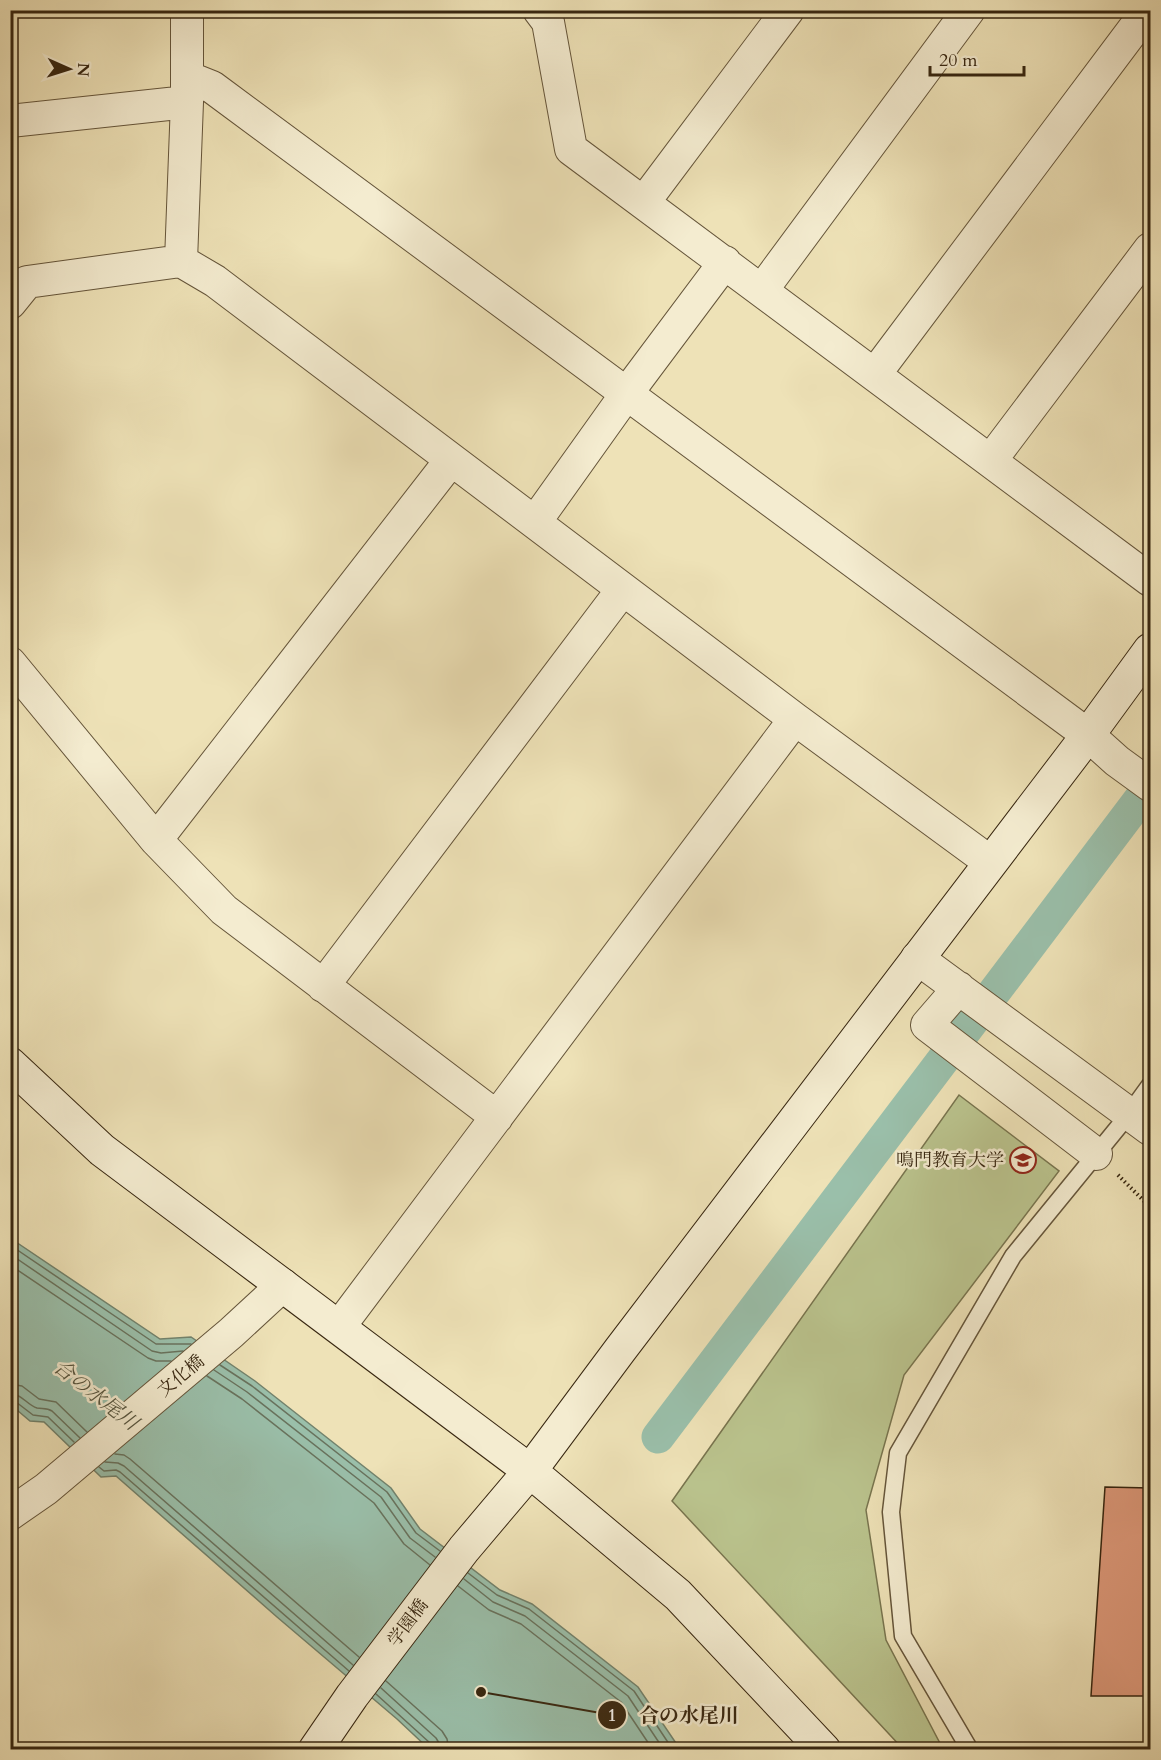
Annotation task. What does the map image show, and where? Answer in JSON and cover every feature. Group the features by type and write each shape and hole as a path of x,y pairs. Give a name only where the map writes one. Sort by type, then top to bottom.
{"street":[{"path":"181,261 187,89 187,10"},
{"path":"538,10 548,22 571,149 1150,580"},
{"path":"644,202 788,10"},
{"path":"762,290 969,10"},
{"path":"875,374 1148,10"},
{"path":"10,121 187,89 212,87 1088,735 1150,785"},
{"path":"991,460 1150,249"},
{"path":"10,303 27,282 181,261 215,280 795,719 990,862"},
{"path":"535,522 724,262"},
{"path":"156,840 451,460"},
{"path":"323,986 623,589"},
{"name":"学園橋","path":"315,1749 352,1696 464,1549 530,1471 1150,650"},
{"path":"10,663 156,840 224,910 497,1117"},
{"path":"339,1328 795,719"},
{"path":"917,958 1140,1122"},
{"path":"962,990 927,1025 1096,1154"},
{"path":"10,1064 102,1150 530,1471 678,1595 824,1749"},
{"name":"文化橋","path":"10,1514 46,1489 231,1333 282,1285"}],"lane":[{"path":"970,1749 903,1636 891,1512 898,1453 1013,1256 1096,1154 1140,1122 1150,1085"}],"path":[{"path":"1096,1154 1150,1207"}],"shaded area":[{"path":"959,1095 1059,1171 904,1375 866,1510 886,1640 943,1749 903,1749 672,1501"}],"water":[{"path":"10,1238 160,1339 191,1337 255,1381 391,1488 420,1529 500,1590 532,1604 638,1687 680,1749 429,1749 116,1476 101,1477 44,1422 30,1421 11,1405"}],"building":[{"path":"1105,1487 1150,1488 1150,1696 1091,1696"}],"waterway":[{"path":"658,1437 1150,786"}],"place":[{"name":"鳴門教育大学","path":"1023,1160"},
{"name":"合の水尾川","path":"481,1692"}]}
